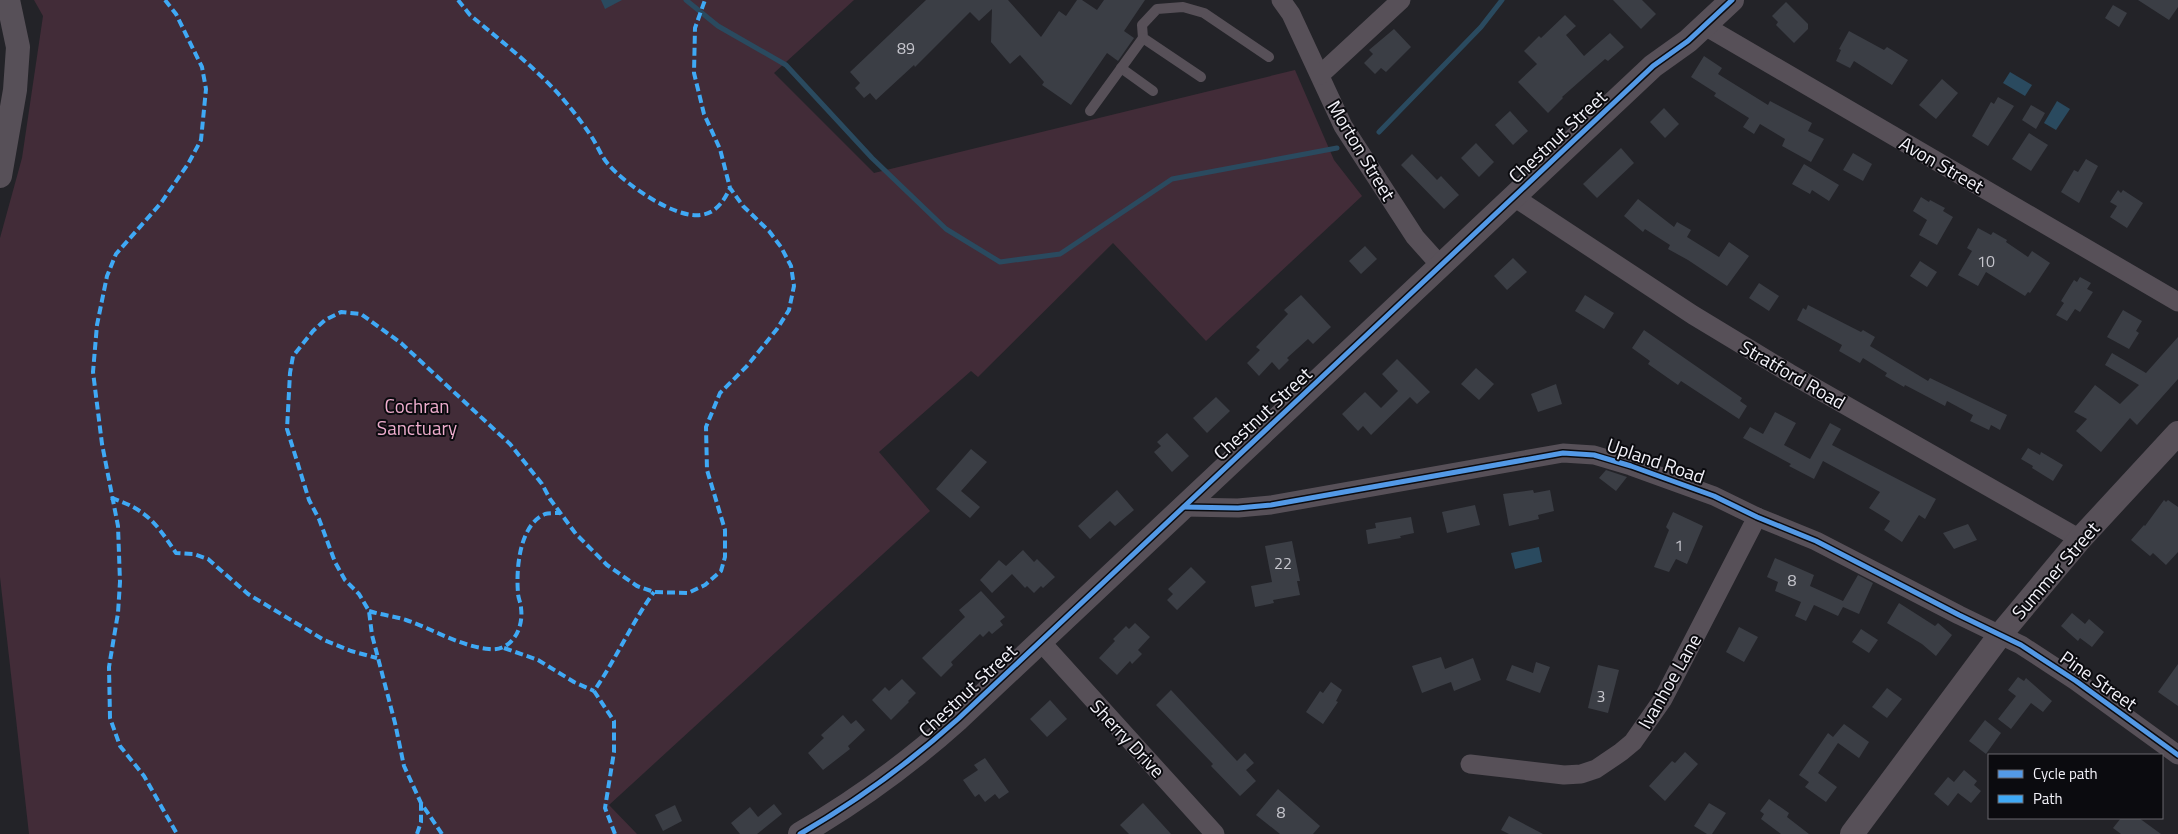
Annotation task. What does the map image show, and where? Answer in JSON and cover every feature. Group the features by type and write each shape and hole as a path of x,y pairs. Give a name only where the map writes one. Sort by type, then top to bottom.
{"street":[{"path":"0,176 15,90 18,47 8,0"},
{"path":"1320,75 1401,0"},
{"name":"Chestnut Street","path":"800,834 845,807 912,760 958,720 1653,66 1706,26 1732,0"},
{"name":"Morton Street","path":"1285,1 1342,126 1414,237 1441,266"},
{"name":"Avon Street","path":"1706,26 2178,302"},
{"name":"Stratford Road","path":"1514,197 1693,315 1789,373 2080,540"},
{"name":"Summer Street","path":"1852,834 2000,635 2080,540 2176,439"},
{"name":"Upland Road","path":"1184,507 1238,508 1271,505 1558,454 1577,453 1615,460 1714,496 1757,517 1816,540 2000,635"},
{"name":"Ivanhoe Lane","path":"1470,764 1564,775 1581,774 1596,769 1633,742 1663,700 1757,517"},
{"name":"Pine Street","path":"2000,635 2046,660 2178,755"},
{"name":"Sherry Drive","path":"1041,642 1215,834"}],"lane":[{"path":"1090,111 1143,38 1142,26 1158,9 1183,7 1204,13 1269,57"},
{"path":"1143,38 1201,77"},
{"path":"1120,68 1153,91"}],"green space":[{"name":"Cochran Sanctuary","path":"34,0 854,0 774,73 874,173 1295,70 1334,160 1362,196 1206,341 1113,243 978,377 971,371 879,452 930,511 609,805 637,834 29,834 0,577 0,238 22,158 43,16"}],"water":[{"path":"601,0 622,0 605,9"},
{"path":"2010,72 2032,85 2025,96 2003,83"},
{"path":"2057,101 2070,109 2056,130 2044,123"},
{"path":"1539,547 1542,562 1515,569 1511,553"}],"building":[{"path":"926,0 1008,0 1041,37 1059,11 1066,16 1077,0 1082,0 1097,10 1104,0 1145,0 1124,31 1134,38 1118,61 1107,53 1071,105 1042,85 1044,82 1020,55 1010,64 991,42 992,9 979,21 970,12 915,67 914,65 876,100 870,93 864,98 855,88 860,83 850,72"},
{"path":"1613,0 1642,0 1656,14 1641,29"},
{"path":"2138,0 2178,0 2178,7 2169,20"},
{"path":"1786,2 1808,24 1808,29 1794,43 1776,25 1778,22 1772,16"},
{"path":"2113,5 2127,13 2119,27 2105,18"},
{"path":"1565,15 1576,26 1566,35 1584,56 1610,33 1624,47 1608,61 1605,59 1562,97 1548,113 1518,82 1537,64 1524,51"},
{"path":"1394,29 1411,47 1386,72 1381,68 1375,74 1364,63 1373,54 1369,50"},
{"path":"1849,31 1884,50 1887,47 1908,60 1892,85 1854,61 1850,68 1836,61 1841,50 1839,49"},
{"path":"1704,56 1722,68 1718,74 1768,105 1770,101 1812,123 1808,131 1824,139 1811,162 1782,146 1785,139 1760,124 1754,134 1743,127 1749,118 1714,96 1716,93 1691,77"},
{"path":"1942,79 1958,93 1936,119 1919,105"},
{"path":"1998,97 2014,106 1988,146 1972,136 1991,102 1994,104"},
{"path":"2031,105 2045,113 2036,129 2022,120"},
{"path":"1664,108 1679,124 1665,138 1650,122"},
{"path":"1510,111 1528,131 1513,145 1495,125"},
{"path":"2029,133 2048,145 2031,171 2012,159"},
{"path":"1476,143 1494,162 1479,177 1461,158"},
{"path":"1621,148 1634,163 1597,198 1583,184"},
{"path":"1853,153 1872,164 1863,181 1843,170"},
{"path":"1412,154 1437,180 1441,176 1459,195 1444,209 1401,165"},
{"path":"2086,159 2098,166 2079,203 2061,192 2074,170 2078,172"},
{"path":"1804,164 1839,185 1829,201 1812,190 1810,194 1792,184"},
{"path":"2118,190 2121,193 2123,190 2143,203 2127,228 2110,217 2117,206 2110,202"},
{"path":"1921,197 1945,208 1943,211 1953,217 1937,245 1919,235 1927,220 1913,211"},
{"path":"1638,199 1674,227 1677,222 1691,230 1687,237 1719,257 1729,242 1749,256 1727,286 1668,249 1670,245 1645,229 1643,232 1624,216"},
{"path":"1978,228 1991,235 1993,232 2007,240 2006,242 2028,257 2032,251 2050,263 2030,293 2028,292 2025,296 1986,272 1978,286 1958,275 1972,251 1967,248"},
{"path":"1365,246 1377,259 1361,274 1349,261"},
{"path":"1513,258 1527,272 1507,290 1494,276"},
{"path":"1920,261 1937,272 1927,287 1910,276"},
{"path":"2080,277 2091,283 2087,289 2093,292 2080,312 2075,309 2067,321 2056,315 2064,303 2061,301 2074,280 2077,282"},
{"path":"1759,283 1779,296 1769,311 1749,298"},
{"path":"1301,295 1331,327 1313,344 1308,339 1287,358 1289,360 1279,370 1272,362 1259,376 1247,363 1260,350 1256,347 1288,314 1284,310"},
{"path":"1585,295 1614,313 1604,329 1575,311"},
{"path":"1808,305 1861,332 1863,330 1875,337 1870,346 1928,381 1930,378 2007,415 2000,430 1991,425 1989,430 1970,421 1973,415 1947,401 1945,406 1885,376 1887,373 1863,358 1860,363 1839,351 1842,345 1797,320 1803,308 1806,310"},
{"path":"2123,310 2142,321 2136,331 2139,333 2129,349 2107,337"},
{"path":"1644,330 1742,398 1740,401 1747,406 1739,419 1681,381 1678,385 1648,364 1650,361 1632,348"},
{"path":"2178,337 2178,379 2137,425 2130,418 2101,452 2076,431 2087,419 2074,412 2095,385 2120,404 2139,385 2105,365 2112,353 2146,373"},
{"path":"1397,359 1430,392 1417,404 1410,397 1371,435 1363,426 1358,431 1342,414 1365,392 1381,408 1398,391 1382,374"},
{"path":"1476,368 1494,384 1479,400 1461,384"},
{"path":"1556,384 1562,404 1538,412 1531,394"},
{"path":"1216,397 1230,411 1207,433 1193,418"},
{"path":"1775,412 1796,423 1784,445 1810,459 1830,423 1841,429 1832,445 1936,499 1925,519 1919,515 1902,542 1884,530 1890,521 1869,508 1880,492 1823,461 1814,479 1743,438 1750,427 1763,434"},
{"path":"1167,433 1189,456 1172,472 1154,452 1161,446 1157,442"},
{"path":"2028,448 2040,455 2041,452 2063,465 2053,481 2021,459"},
{"path":"971,449 987,462 961,491 980,507 970,518 936,489"},
{"path":"1606,470 1627,477 1616,491 1599,478"},
{"path":"1117,490 1134,510 1115,526 1110,521 1090,539 1078,526"},
{"path":"1533,490 1534,493 1550,490 1554,511 1538,515 1539,519 1509,526 1503,494"},
{"path":"2164,500 2166,502 2168,500 2178,507 2178,552 2166,565 2153,553 2150,556 2131,540 2145,526"},
{"path":"1475,505 1480,525 1447,533 1442,512"},
{"path":"1673,512 1703,526 1687,564 1676,559 1669,572 1654,567 1669,530 1666,527"},
{"path":"1411,517 1414,533 1400,536 1401,538 1368,544 1366,530 1376,528 1375,523"},
{"path":"1968,524 1977,540 1954,549 1943,533"},
{"path":"1292,541 1300,581 1297,581 1300,595 1273,600 1274,603 1255,607 1251,586 1272,582 1265,546"},
{"path":"1023,550 1034,562 1037,559 1055,577 1034,593 1027,586 1025,588 1012,574 992,593 980,580 999,560 1006,566"},
{"path":"1775,558 1814,575 1810,586 1843,601 1858,575 1873,583 1859,614 1843,607 1838,616 1814,605 1806,621 1795,616 1801,602 1775,591 1778,582 1767,577"},
{"path":"1191,567 1206,582 1177,610 1167,600 1173,594 1168,589"},
{"path":"981,591 1005,617 1000,621 1003,625 992,634 989,631 983,637 980,634 951,662 953,665 941,677 922,658 965,617 959,610"},
{"path":"1899,603 1935,626 1938,623 1952,635 1936,656 1922,644 1887,623"},
{"path":"2072,613 2085,624 2089,619 2104,632 2092,647 2080,638 2078,641 2061,626"},
{"path":"1135,623 1150,637 1138,650 1142,654 1132,664 1130,661 1117,675 1099,658 1115,641 1113,639 1126,626 1129,629"},
{"path":"1739,627 1758,637 1744,662 1726,652"},
{"path":"1861,629 1878,640 1869,653 1852,642"},
{"path":"1441,657 1445,669 1473,658 1481,680 1454,691 1451,682 1422,693 1412,666"},
{"path":"1536,662 1550,667 1540,693 1506,680 1512,665 1533,673"},
{"path":"2178,664 2178,706 2158,692"},
{"path":"1598,665 1619,670 1608,713 1588,708"},
{"path":"2018,677 2024,681 2026,678 2052,701 2043,712 2031,703 2011,729 1998,719 2016,696 2008,690"},
{"path":"902,679 916,693 891,720 872,700 885,687 889,691"},
{"path":"1331,682 1342,690 1336,701 1338,702 1323,724 1306,712 1320,691 1323,693"},
{"path":"1887,688 1902,699 1887,718 1872,707"},
{"path":"1171,690 1237,761 1245,753 1254,763 1246,770 1256,781 1240,796 1211,766 1213,764 1156,705"},
{"path":"1050,700 1067,719 1047,737 1030,719"},
{"path":"843,715 851,724 856,720 865,730 848,746 850,749 823,770 808,753 824,738 821,735"},
{"path":"1985,720 2001,733 1986,754 1969,741"},
{"path":"1844,724 1869,742 1859,758 1838,743 1818,773 1837,787 1826,802 1805,787 1809,782 1799,775 1828,733 1833,737"},
{"path":"1685,752 1698,764 1665,801 1649,786 1672,761 1675,763"},
{"path":"985,758 1009,792 999,799 995,794 985,802 979,794 975,797 963,780 978,770 974,765"},
{"path":"1964,770 1977,781 1974,785 1981,791 1971,803 1958,793 1948,806 1934,794 1948,777 1954,782"},
{"path":"1278,789 1320,826 1313,834 1280,834 1256,815"},
{"path":"1769,799 1789,813 1787,817 1809,834 1781,834 1761,819 1764,814 1760,811"},
{"path":"1143,803 1171,834 1129,834 1120,825"},
{"path":"1709,803 1726,813 1712,834 1707,834 1694,826"},
{"path":"774,804 782,814 757,834 740,834 731,823 750,807 758,817"},
{"path":"675,805 682,821 663,831 655,815"},
{"path":"1509,816 1543,834 1509,834 1501,830"},
{"path":"2120,819 2140,819 2161,834 2121,834 2113,828"}],"waterway":[{"path":"686,0 718,26 786,65 872,158 946,229 1000,262 1060,254 1172,179 1337,148"},
{"path":"1379,132 1481,27 1502,0"}],"marked path":[{"path":"165,0 176,14 202,67 206,89 201,140 188,164 161,203 116,254 107,276 97,325 93,372 102,444 118,526 120,582 118,613 109,667 110,718 120,746 144,776 177,834"},
{"path":"458,0 470,15 518,55 553,88 582,124 602,156 616,173 651,199 678,212 701,215 711,212 719,206 730,188"},
{"path":"442,834 421,803 404,766 372,635 369,611 359,594 345,580 335,562 319,519 309,500 287,429 290,373 293,356 313,331 325,320 341,312 361,314 401,343 510,444 542,484 550,499 576,534 607,565 637,586 654,592 688,593 705,585 721,571 725,557 725,530 707,470 706,427 720,393 747,366 777,329 789,310 794,286 791,266 781,247 769,231 743,206 730,188 720,149 704,114 694,73 695,28 705,0"},
{"path":"111,498 142,512 156,525 176,553 194,554 208,559 248,594 324,640 351,651 377,658"},
{"path":"369,611 406,620 457,641 478,647 489,649 504,647 514,638 520,624 521,608 518,595 518,572 521,549 525,538 536,520 545,514 560,513"},
{"path":"615,834 605,808 614,752 614,721 594,691 654,592"},
{"path":"504,648 538,660 574,682 594,691"},
{"path":"417,834 421,822 421,803"}],"cycle path":[{"path":"800,834 882,781 958,719 1653,66 1688,41 1732,0"},
{"path":"1184,507 1238,508 1271,505 1563,453 1594,455 1631,466 1714,496 1757,517 1816,541 2021,645 2076,681 2178,755"}]}
